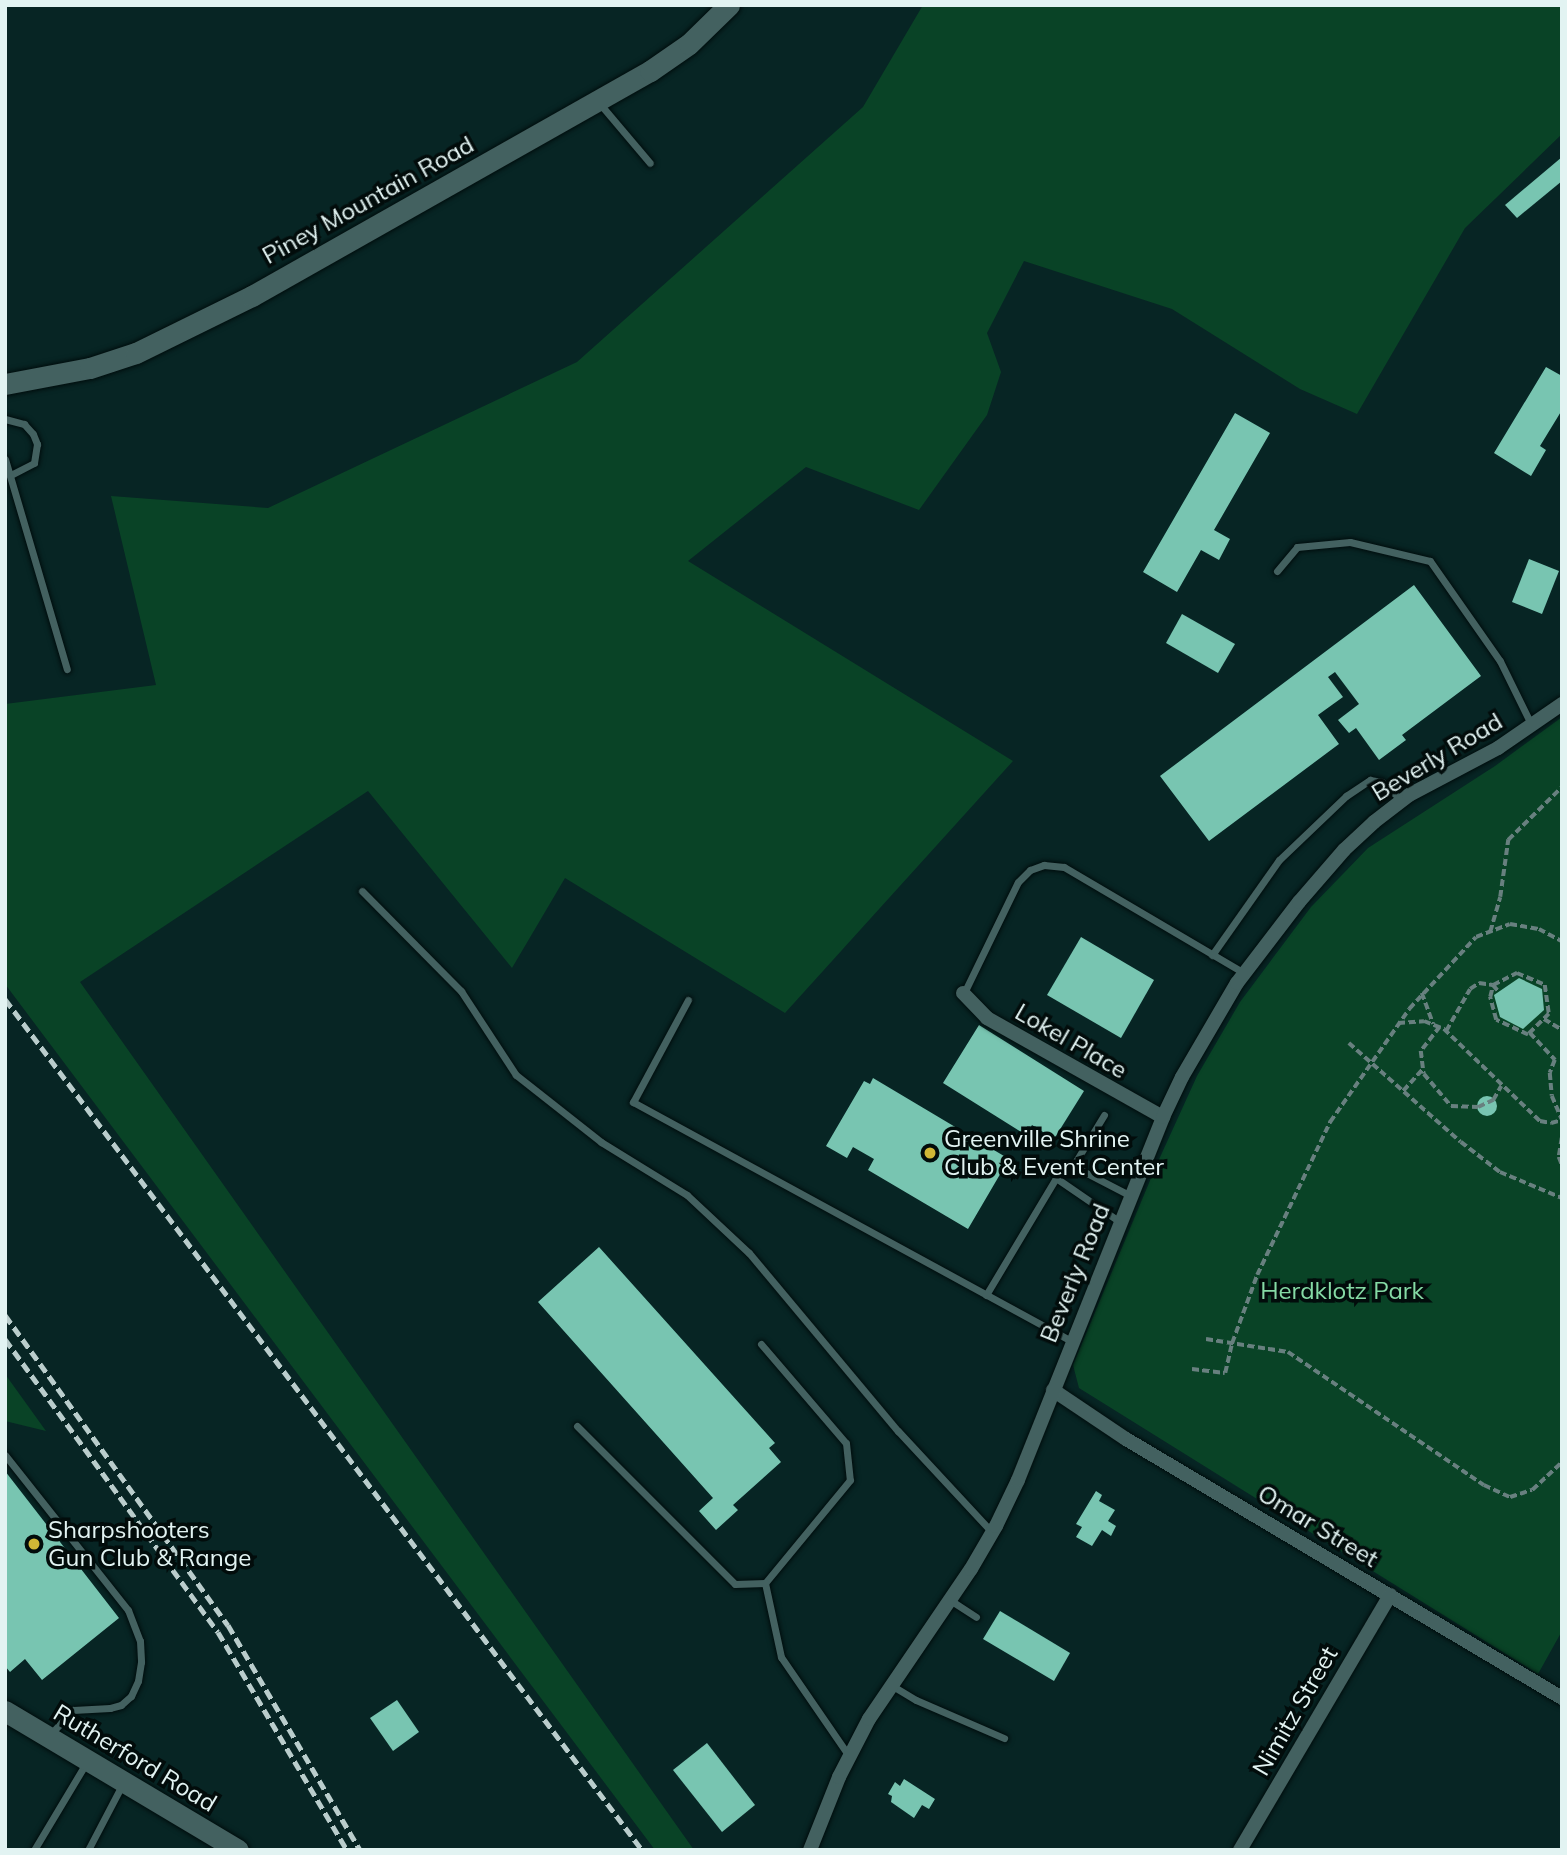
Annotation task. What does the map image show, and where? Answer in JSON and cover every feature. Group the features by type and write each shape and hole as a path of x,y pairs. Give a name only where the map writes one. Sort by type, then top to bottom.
{"street":[{"name":"Piney Mountain Road","path":"5,384 89,368 161,342 252,296 650,71 689,44 729,5"},
{"name":"Beverly Road","path":"810,1850 849,1757 890,1685 950,1599 992,1532 1018,1480 1163,1117 1182,1077 1244,973 1298,902 1344,850 1402,800 1498,748 1562,704"},
{"name":"Lokel Place","path":"963,993 987,1018 1163,1117"},
{"name":"Omar Street","path":"1054,1390 1126,1439 1562,1698"},
{"name":"Nimitz Street","path":"1240,1850 1390,1595"},
{"name":"Rutherford Road","path":"5,1711 238,1850"}],"lane":[{"path":"597,101 650,163"},
{"path":"5,419 24,424 37,444 34,463 10,475"},
{"path":"5,459 67,669"},
{"path":"1277,571 1297,547 1350,542 1430,561 1500,661 1532,725"},
{"path":"1212,955 1279,860 1346,796 1370,780 1382,782 1402,800"},
{"path":"963,993 1018,882 1030,870 1044,865 1064,867 1244,973"},
{"path":"362,891 461,990 516,1075 601,1142 687,1195 749,1253 898,1431 992,1532"},
{"path":"688,1000 633,1102 1072,1341"},
{"path":"1104,1115 1073,1166 1131,1196"},
{"path":"986,1295 1056,1178 1120,1222"},
{"path":"577,1426 735,1584 765,1583 850,1480 846,1443 761,1344"},
{"path":"5,1455 128,1610 140,1641 141,1662 131,1696 121,1705 110,1708 73,1710 49,1737"},
{"path":"765,1583 781,1657 849,1757"},
{"path":"950,1599 976,1617"},
{"path":"890,1685 916,1700 1004,1738"},
{"path":"34,1850 88,1760"},
{"path":"88,1850 124,1782"}],"path":[{"path":"1490,932 1500,897 1508,840 1562,787"},
{"path":"1192,1369 1225,1374 1232,1343 1257,1275 1330,1122 1370,1061 1422,993 1476,937 1510,924 1539,929 1562,941"},
{"path":"1447,1031 1470,989 1479,983 1493,985 1517,973 1545,985 1549,1014 1528,1035 1496,1020 1490,997 1493,985"},
{"path":"1493,985 1499,992"},
{"path":"1422,993 1433,1024"},
{"path":"1544,1019 1562,1030"},
{"path":"1398,1023 1424,1021 1447,1031 1540,1121 1551,1123 1562,1119 1552,1096 1550,1073 1555,1060 1530,1033"},
{"path":"1440,1027 1421,1051 1423,1068 1424,1074 1451,1106 1478,1107 1493,1100 1502,1085"},
{"path":"1349,1043 1500,1172 1562,1198"},
{"path":"1403,1091 1423,1068"},
{"path":"1562,1138 1559,1157 1562,1165"},
{"path":"1206,1339 1288,1352 1484,1485 1510,1497 1532,1490 1562,1462"}],"green space":[{"path":"923,5 1562,5 1562,134 1465,228 1357,414 1300,389 1172,309 1024,261 987,333 1001,372 987,415 919,510 806,467 688,561 1013,761 785,1013 565,878 512,968 368,791 80,982 694,1850 655,1850 5,984 5,704 156,685 111,496 268,508 577,362 863,107"},
{"name":"Herdklotz Park","path":"1562,717 1562,1631 1538,1674 1079,1388 1073,1365 1156,1166 1197,1076 1240,1002 1311,907 1368,848 1495,766"},
{"path":"5,1374 46,1431 5,1421"}],"building":[{"path":"1562,157 1562,181 1517,218 1505,205"},
{"path":"1546,367 1562,376 1562,410 1540,446 1546,450 1531,476 1494,453"},
{"path":"1235,413 1270,433 1214,530 1230,539 1219,560 1201,550 1177,592 1143,572"},
{"path":"1529,559 1559,571 1542,614 1512,602"},
{"path":"1414,585 1481,676 1402,735 1406,740 1379,760 1356,728 1349,733 1338,720 1359,704 1335,672 1328,677 1343,697 1318,715 1339,744 1209,841 1160,776"},
{"path":"1182,614 1235,644 1218,673 1166,643"},
{"path":"1081,937 1154,980 1121,1038 1047,995"},
{"path":"1519,978 1542,989 1544,1010 1523,1029 1500,1017 1494,995"},
{"path":"979,1025 1084,1091 1054,1139 1032,1125 1026,1135 943,1083"},
{"name":"Greenville Shrine Club & Event Center","path":"873,1078 1009,1159 968,1229 868,1170 874,1159 853,1147 847,1158 826,1146 864,1081 870,1084"},
{"path":"1487,1096 1494,1099 1497,1106 1494,1113 1487,1116 1480,1113 1477,1106 1480,1099"},
{"path":"599,1247 775,1443 769,1448 781,1462 733,1505 738,1510 716,1530 699,1511 713,1498 538,1302"},
{"name":"Sharpshooters Gun Club & Range","path":"5,1471 119,1618 42,1680 25,1659 10,1672 5,1666"},
{"path":"1096,1491 1102,1495 1099,1501 1115,1510 1108,1521 1116,1526 1111,1536 1102,1530 1092,1546 1076,1537 1082,1527 1076,1524"},
{"path":"1000,1611 1070,1653 1054,1681 983,1639"},
{"path":"397,1700 419,1732 393,1751 370,1718"},
{"path":"707,1743 755,1805 722,1832 673,1770"},
{"path":"904,1779 935,1799 929,1809 922,1805 914,1818 891,1802 892,1796 888,1794 895,1782 900,1786"}],"railway":[{"path":"5,999 642,1850"},
{"path":"5,1315 228,1625 360,1850"},
{"path":"5,1339 218,1632 347,1850"}],"place":[{"name":"Greenville Shrine Club & Event Center","path":"930,1153"},
{"name":"Sharpshooters Gun Club & Range","path":"34,1544"}]}
